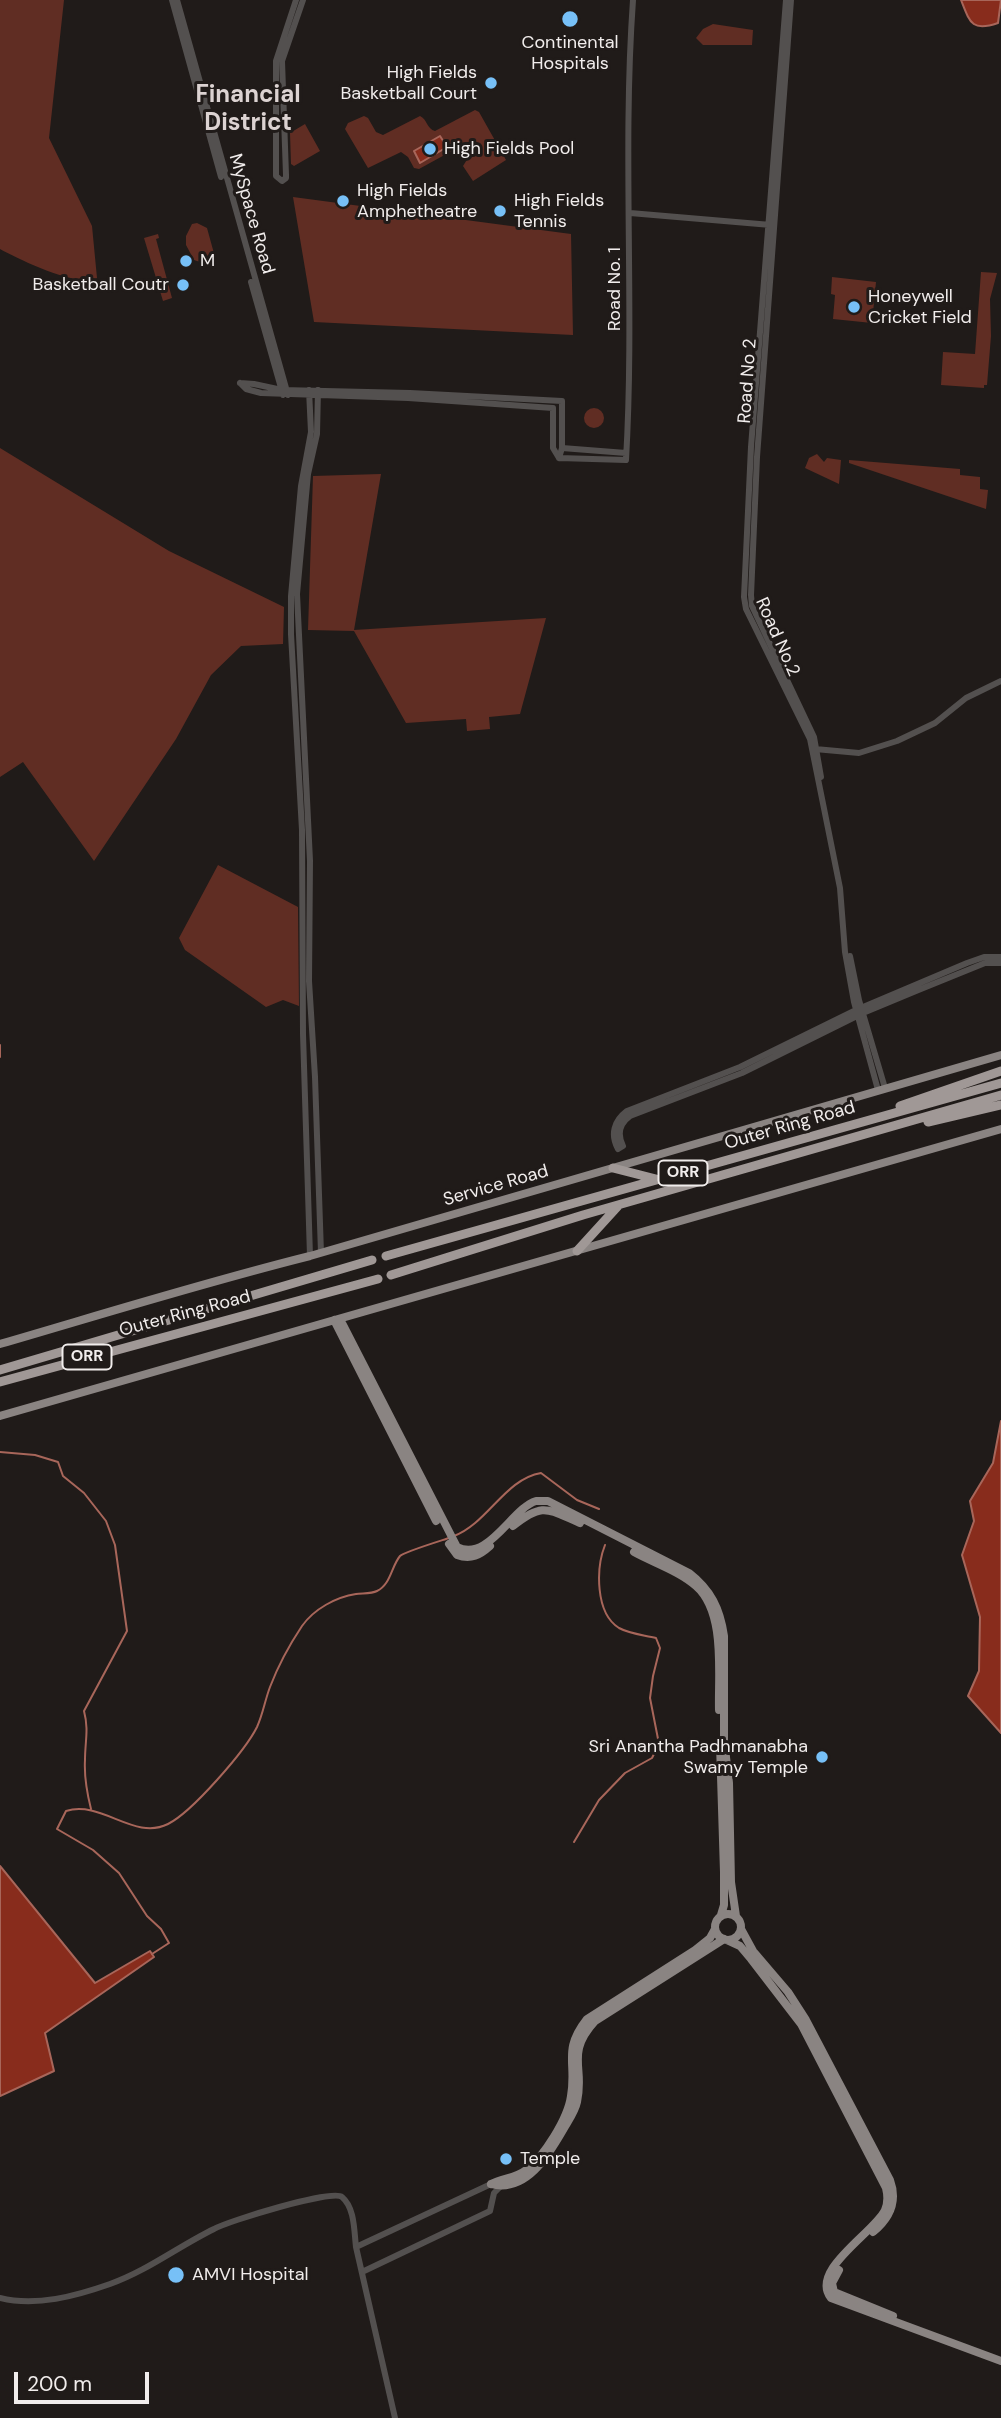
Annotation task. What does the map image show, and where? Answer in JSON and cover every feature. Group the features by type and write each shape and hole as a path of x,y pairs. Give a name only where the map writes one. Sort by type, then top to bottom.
{"highway":[{"name":"ORR","path":"846,1126 1001,1071"},
{"name":"Outer Ring Road","path":"386,1256 1001,1083"},
{"name":"Outer Ring Road","path":"391,1275 619,1205 1001,1095"},
{"name":"ORR","path":"850,1139 1001,1105"},
{"path":"613,1168 659,1179"},
{"path":"576,1251 619,1205"},
{"path":"506,1223 511,1237"},
{"name":"Outer Ring Road","path":"0,1370 372,1260"},
{"name":"Outer Ring Road","path":"0,1382 378,1279"}],"main road":[{"name":"Service Road","path":"0,1344 1001,1055"},
{"path":"0,1416 1001,1129"},
{"path":"337,1320 448,1538 457,1547 461,1550 480,1548 536,1502 548,1502 687,1578 697,1586 712,1608 716,1621 723,1825 724,1905 721,1916 715,1923 710,1938 695,1950 587,2019 578,2031 571,2049 571,2099 559,2127 526,2171 497,2183"},
{"path":"597,1530 689,1573 703,1584 717,1607 724,1636 724,1740 729,1783 733,1908 753,1951 788,1992 806,2020 890,2180 894,2203 887,2219 878,2224 854,2250 834,2278 832,2288 844,2297 1001,2359"},
{"path":"721,1916 728,1913 736,1916"},
{"path":"715,1929 725,1940 740,1947 771,1982 816,2049 886,2188 887,2204 878,2224"},
{"path":"497,2183 527,2176 546,2158 575,2110 578,2098 577,2056 584,2033 606,2013 725,1940 736,1937 741,1929"}],"street":[{"name":"MySpace Road","path":"174,0 285,392"},
{"name":"Road No. 1","path":"626,457 629,95 633,0"},
{"name":"Road No 2","path":"789,0 757,457 751,595 752,606 815,749"},
{"path":"299,3 282,61 286,175 282,181 276,176 275,61 299,3"},
{"path":"630,213 772,225"},
{"name":"Road No 2","path":"751,447 772,225"},
{"path":"285,392 240,383 246,389 261,393 478,396 562,401 562,448 559,458"},
{"path":"309,393 311,432 302,486 291,596 310,861 309,981 321,1253"},
{"path":"318,393 554,408 553,448 559,458"},
{"path":"310,1256 305,1117 302,771 297,594 308,474 317,434 318,393"},
{"name":"Road No.2","path":"751,447 744,597 746,608 815,749"},
{"path":"562,448 626,457"},
{"path":"559,458 626,457"},
{"path":"881,1089 859,1011 849,952 844,888 815,749 859,753 897,741 935,723 967,698 1001,681"},
{"path":"632,1112 621,1126 619,1137 623,1146 618,1149 613,1137 620,1116 742,1073 859,1011 978,962 1001,957"},
{"path":"978,962 1001,963"},
{"path":"305,1117 316,1116"},
{"path":"307,1181 317,1181"},
{"path":"356,2247 497,2183"},
{"path":"362,2272 490,2211 497,2183"},
{"path":"0,2298 37,2301 86,2292 140,2270 225,2224 312,2198 331,2194 341,2196 349,2206 353,2219 356,2247 395,2418"}],"shaded area":[{"path":"0,0 64,0 49,138 92,226 97,278 88,280 63,276 34,266 0,249"},
{"path":"961,0 1001,0 998,23 989,26 973,24"},
{"path":"713,24 753,30 752,45 703,45 696,38 703,29"},
{"path":"475,110 479,112 506,160 473,181 463,166 468,158 461,146 419,169 414,168 408,157 401,152 368,168 345,129 348,123 364,116 376,132 383,135 420,116 435,131"},
{"path":"305,124 320,151 294,166 291,164 290,133"},
{"name":"High Fields Pool","path":"440,136 447,147 420,163 414,151"},
{"path":"293,197 571,234 573,335 314,322"},
{"path":"197,223 207,228 215,257 206,264 194,260 186,245 186,236 192,224"},
{"path":"158,234 159,238 156,239 172,298 163,301 144,238"},
{"path":"981,272 997,273 990,299 991,336 987,385 984,385 984,388 941,385 943,352 975,354"},
{"name":"Honeywell Cricket Field","path":"832,277 876,282 872,323 833,319 835,295 831,294"},
{"path":"594,408 601,411 604,418 601,425 594,428 587,425 584,418 587,411"},
{"path":"0,448 169,551 284,607 283,644 241,646 211,675 176,739 94,861 23,762 0,777"},
{"path":"817,454 824,462 827,458 841,460 839,484 805,468 809,458"},
{"path":"849,460 960,469 960,475 980,477 980,489 988,490 986,509 849,463"},
{"path":"381,474 354,630 546,618 520,714 489,717 490,729 467,731 466,719 406,723 354,631 308,630 313,476"},
{"path":"218,865 298,907 299,1006 283,1000 266,1007 185,950 179,938"},
{"path":"1001,1421 1001,1733 968,1696 979,1671 980,1617 962,1555 974,1521 970,1501 993,1463"},
{"path":"0,1866 95,1983 150,1951 154,1957 45,2033 54,2071 0,2096"}],"waterway":[{"path":"0,1045 0,1057"},
{"path":"0,1452 35,1455 58,1462 63,1476 84,1493 106,1521 115,1545 127,1631 84,1711 87,1730 85,1773 91,1809"},
{"path":"454,1536 477,1522 517,1484 541,1473 577,1500 599,1509"},
{"path":"152,1954 169,1943 161,1929 147,1916 119,1873 93,1850 57,1829 66,1811 92,1811 143,1828 168,1824 178,1817 217,1780 251,1738 277,1671 307,1620 333,1601 377,1591 388,1580 400,1556 449,1538"},
{"path":"574,1842 599,1800 625,1773 652,1758 659,1744 650,1698 660,1648 656,1638 619,1628 605,1612 599,1577 605,1545"}],"place":[{"name":"Continental Hospitals","path":"570,19"},
{"name":"High Fields Basketball Court","path":"491,83"},
{"name":"High Fields Pool","path":"430,149"},
{"name":"High Fields Amphetheatre","path":"343,201"},
{"name":"High Fields Tennis","path":"500,211"},
{"name":"M","path":"186,261"},
{"name":"Basketball Coutr","path":"183,285"},
{"name":"Honeywell Cricket Field","path":"854,307"},
{"name":"Sri Anantha Padhmanabha Swamy Temple","path":"822,1757"},
{"name":"Temple","path":"506,2159"},
{"name":"AMVI Hospital","path":"176,2275"}],"district":[{"name":"Financial District","path":"248,110"}]}
